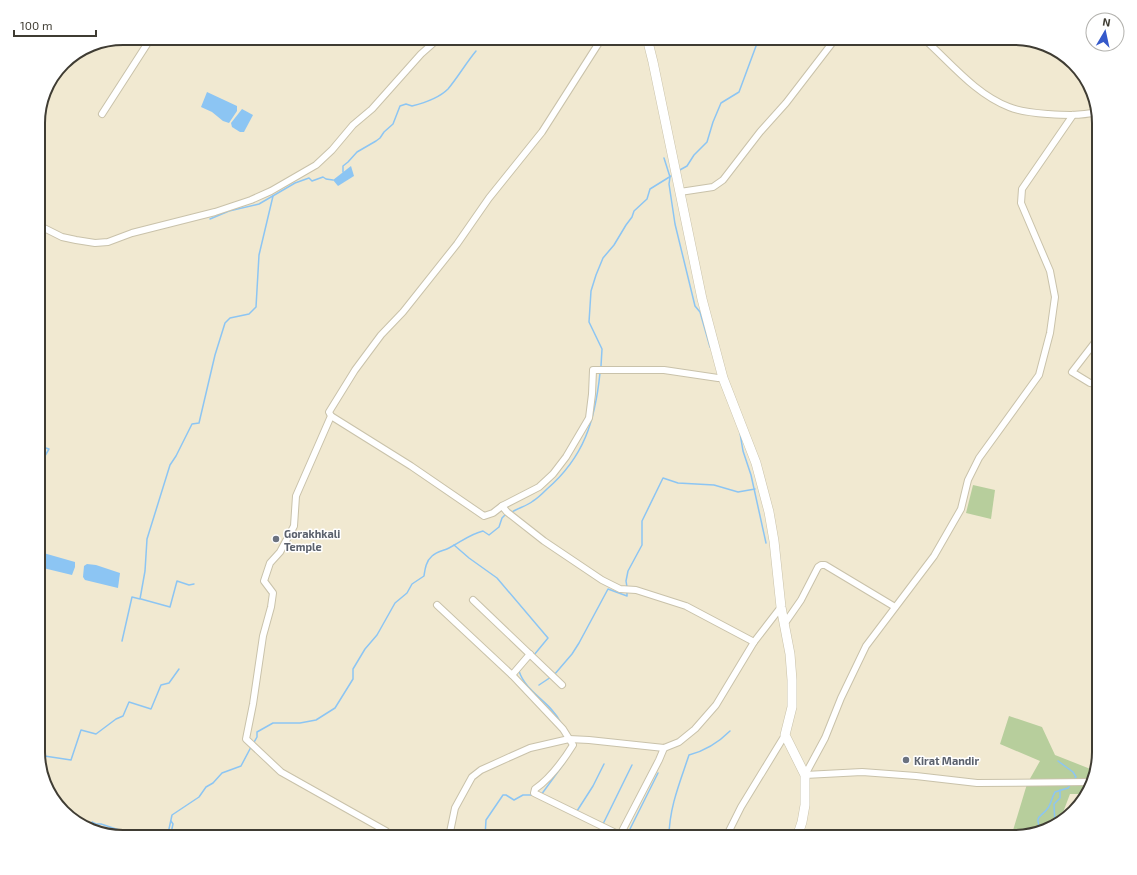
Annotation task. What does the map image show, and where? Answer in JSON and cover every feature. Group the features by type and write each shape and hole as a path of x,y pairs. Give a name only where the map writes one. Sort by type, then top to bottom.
{"street":[{"path":"102,114 146,45"},
{"path":"45,228 62,236 76,240 95,243 108,242 132,233 215,212 251,200 271,191 316,165 431,45"},
{"path":"384,830 280,772 246,739 253,704 263,636 273,593 264,581 270,563 280,552 294,526 296,496 331,416 329,412 354,370 381,335 403,312 457,244 489,198 542,132 598,45"},
{"path":"648,45 702,299 723,378 756,463 769,512 792,680 792,707 785,735 741,807 730,830"},
{"path":"680,192 713,187 723,180 760,132 786,103 831,45"},
{"path":"931,45 973,84 990,97 1009,108 1027,112 1073,116 1091,113"},
{"path":"805,775 825,738 841,698 866,646 934,556 961,509 968,480 979,458 1039,375 1049,338 1055,297 1050,271 1021,203 1022,189 1073,116"},
{"path":"1092,346 1072,372 1092,383"},
{"path":"331,416 411,466 484,516 493,513 502,506 539,487 553,474 566,457 589,418 593,370 664,370 723,378"},
{"path":"502,506 507,512 544,541 602,580 620,589 636,590 686,606 754,642"},
{"path":"785,623 801,600 818,567 821,565 825,565 895,607"},
{"path":"473,600 562,685"},
{"path":"437,606 512,676 563,729 573,745 552,774 535,789 534,793 610,830"},
{"path":"450,830 455,808 472,777 481,770 530,748 569,739 664,748 680,742 695,729 716,705 754,642 781,607"},
{"path":"512,676 530,654"},
{"path":"785,735 805,775 805,805 799,830"},
{"path":"625,830 664,748"},
{"path":"805,775 862,772 977,783 1086,782"}],"green space":[{"path":"973,485 995,490 991,519 966,513"},
{"path":"1009,716 1042,727 1055,755 1090,769 1088,777 1079,794 1070,794 1063,813 1057,817 1039,826 1013,830 1027,784 1040,761 1000,744"}],"water":[{"path":"207,92 237,106 237,111 229,123 223,121 212,112 201,107"},
{"path":"242,109 253,115 244,132 240,132 232,127 231,123"},
{"path":"351,166 354,176 338,186 333,180"},
{"path":"45,553 75,562 72,575 45,568"},
{"path":"87,564 96,565 120,573 118,588 85,580 83,577 84,566"}],"waterway":[{"path":"678,171 687,166 694,155 707,142 721,103 739,92 756,45"},
{"path":"343,172 343,166 357,152 380,138 393,124 400,106 406,104 412,106 436,98 448,89 476,51"},
{"path":"664,158 670,177 669,184 675,224 695,306 700,312 710,347"},
{"path":"601,366 602,349 589,322 591,291 596,275 603,258 614,245 632,217 634,211 647,199 650,189 671,176"},
{"path":"210,219 229,211 259,204 295,183 309,178 312,181 323,177 333,180"},
{"path":"122,641 132,597 140,599 145,571 147,539 170,465 192,424 199,423 215,355 225,323 230,318 249,314 256,307 259,255 273,196"},
{"path":"512,512 535,500 560,477 579,451 591,422 595,407 600,373"},
{"path":"740,433 743,451 751,475 766,543"},
{"path":"45,448 49,449 45,456"},
{"path":"627,587 626,581 628,571 642,545 642,521 663,478 678,483 714,485 738,492 755,489"},
{"path":"253,744 257,737 257,732 273,723 300,723 316,720 335,708 353,679 353,669 365,649 377,635 395,603 407,593 412,584 424,576 428,560 436,553 449,548 478,532 483,531 489,535 499,527 502,518 505,515"},
{"path":"454,545 497,578 548,638 534,655"},
{"path":"141,599 170,607 177,581 189,585 194,584"},
{"path":"554,675 572,654 579,643 608,589 627,596 627,593"},
{"path":"45,756 71,760 81,730 96,734 116,719 123,716 129,702 151,709 161,685 169,683 179,669"},
{"path":"519,671 522,679 551,709 561,723"},
{"path":"539,685 551,677"},
{"path":"669,830 673,805 689,755 711,746 730,731"},
{"path":"168,830 172,815 199,797 206,787 213,783 222,773 241,766 251,747"},
{"path":"1058,761 1073,772 1076,777 1073,781"},
{"path":"541,795 565,762"},
{"path":"577,811 593,786 604,764"},
{"path":"603,824 632,765"},
{"path":"630,830 658,773"},
{"path":"1039,826 1038,819 1050,805 1055,792 1068,788 1071,784"},
{"path":"1055,818 1054,804 1060,798 1060,790"},
{"path":"485,830 486,820 503,795 506,795 514,800 523,795 533,795"},
{"path":"171,821 173,824 172,830"},
{"path":"92,822 117,829"}],"place":[{"name":"Gorakhkali Temple","path":"276,539"},
{"name":"Kirat Mandir","path":"906,760"}]}
